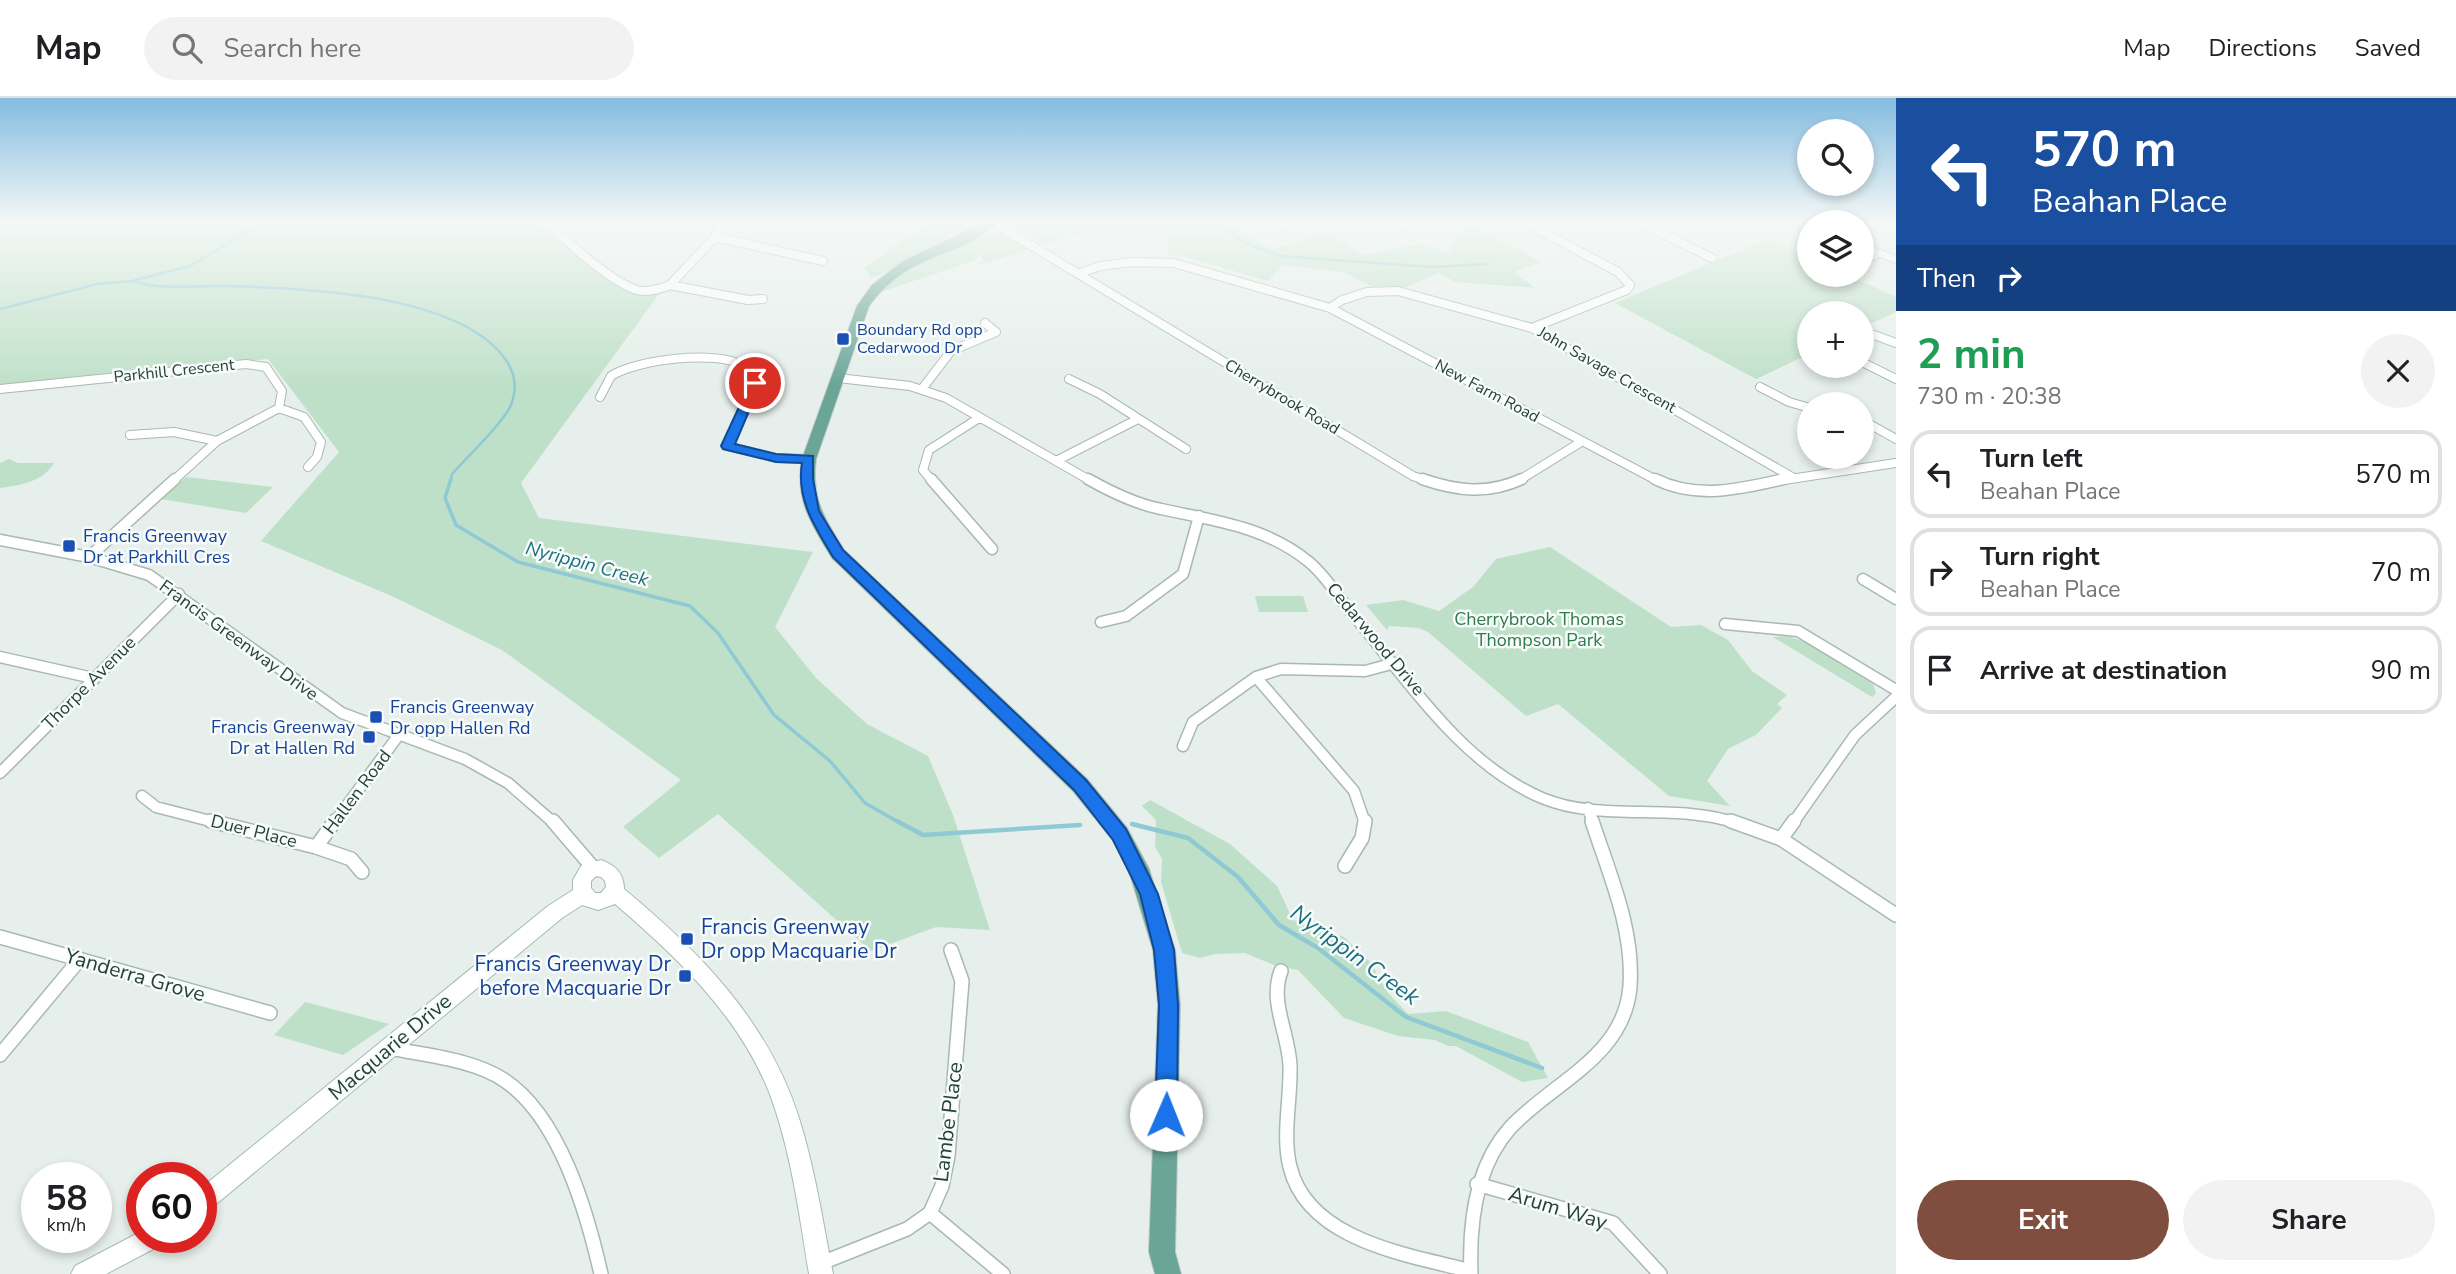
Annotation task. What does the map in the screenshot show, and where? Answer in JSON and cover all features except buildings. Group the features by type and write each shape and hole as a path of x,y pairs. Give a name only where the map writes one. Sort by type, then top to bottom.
{"main road":[{"path":"888,276 879,282 863,306 809,459 806,479 813,511 838,554 1080,785 1119,834 1139,869 1164,950 1168,1005 1162,1267"},
{"path":"595,870 605,870 613,874 617,882 614,891 605,899 594,901 581,895 582,881 595,870"},
{"path":"614,891 710,982 756,1044 769,1068 787,1118 820,1269"},
{"name":"Macquarie Drive","path":"217,1189 555,912 581,895"},
{"path":"83,1274 126,1251"}],"street":[{"path":"616,276 634,289 650,292 670,285 679,276"},
{"name":"Cherrybrook Road","path":"1085,276 1413,476 1441,487 1472,492 1506,488 1581,442"},
{"name":"New Farm Road","path":"1220,276 1330,307 1663,483 1700,492 1730,492 1792,477 1896,463"},
{"path":"1532,328 1627,290 1628,281 1622,276"},
{"path":"670,285 748,300 763,299"},
{"name":"John Savage Crescent","path":"1330,307 1367,292 1398,291 1532,328 1792,477"},
{"path":"922,389 951,352 996,332 985,323"},
{"path":"1874,335 1896,343"},
{"path":"600,397 603,384 611,376 638,364 716,359 740,364 749,370 755,383 727,446 776,458 809,459"},
{"name":"Parkhill Crescent","path":"0,389 258,365 266,367 283,388 284,398 279,408"},
{"path":"1874,368 1896,379"},
{"name":"Cedarwood Drive","path":"838,378 922,389 946,398 1123,498 1219,519 1267,536 1310,563 1471,754 1497,773 1545,799 1588,808 1674,812 1732,821 1782,839 1896,915"},
{"path":"1069,379 1090,388 1186,449"},
{"path":"1760,387 1797,404"},
{"path":"89,557 217,441 279,408 304,417 321,442 317,457 308,467"},
{"path":"979,418 929,450 923,470 992,549"},
{"path":"1056,461 1136,419"},
{"path":"1874,427 1896,439"},
{"path":"130,435 165,430 191,432 217,441"},
{"path":"1101,622 1126,616 1183,574 1199,516"},
{"name":"Francis Greenway Drive","path":"0,540 89,557 138,570 179,594 326,704 352,719 442,749 498,775 522,793 581,850 595,870"},
{"path":"1863,579 1896,599"},
{"name":"Thorpe Avenue","path":"0,773 179,594"},
{"path":"1725,624 1798,631 1824,643 1896,690"},
{"path":"0,657 93,678"},
{"path":"1183,746 1193,722 1256,677 1281,669 1365,671 1395,663"},
{"path":"1256,677 1354,791 1366,813 1365,833 1345,866"},
{"path":"1782,839 1855,735 1896,697"},
{"name":"Hallen Road","path":"316,847 398,736"},
{"name":"Duer Place","path":"142,796 156,807 316,847 351,859 362,872"},
{"path":"1281,971 1277,984 1289,1050 1291,1082 1288,1154 1290,1171 1301,1191 1314,1208 1337,1227 1358,1238 1471,1273 1470,1228 1478,1184 1506,1132 1593,1059 1617,1026 1630,990 1629,941 1588,808"},
{"name":"Yanderra Grove","path":"0,937 270,1013"},
{"name":"Lambe Place","path":"930,1213 943,1186 954,1095 962,981 951,950"},
{"path":"0,1055 80,959"},
{"path":"389,1047 485,1072 505,1081 531,1104 546,1126 585,1209 601,1274"},
{"name":"Arum Way","path":"1478,1184 1613,1223 1660,1274"},
{"path":"820,1269 907,1229 930,1213 1003,1274"}],"green space":[{"path":"0,276 609,276 632,293 659,294 521,483 539,518 813,552 775,627 816,678 867,724 928,756 953,815 990,930 936,927 871,951 718,814 659,858 623,827 681,780 502,650 394,597 261,541 339,452 268,359 0,385"},
{"path":"898,276 929,276 884,291"},
{"path":"1251,276 1273,276 1268,281"},
{"path":"1351,276 1432,276 1404,288 1372,287"},
{"path":"1444,276 1519,276 1535,288 1455,282"},
{"path":"1680,276 1797,276 1797,287 1874,287 1896,297 1896,312 1874,322 1874,301 1797,301 1797,360 1756,379 1615,303"},
{"path":"9,459 18,463 54,463 38,478 0,488 0,463"},
{"path":"186,477 273,487 246,513 161,499"},
{"name":"Cherrybrook Thomas Thompson Park","path":"1550,547 1671,627 1701,625 1728,640 1752,671 1787,695 1777,704 1782,708 1756,735 1728,749 1707,781 1730,806 1669,796 1558,704 1526,716 1428,632 1419,628 1389,626 1387,630 1366,605 1403,600 1439,611 1473,587 1496,559"},
{"path":"1255,596 1303,596 1308,612 1259,612"},
{"path":"1787,636 1809,643 1873,684 1876,693 1872,697 1773,637"},
{"path":"1150,800 1230,844 1277,886 1293,920 1344,937 1371,963 1388,993 1408,1014 1446,1011 1528,1042 1548,1078 1522,1082 1456,1046 1448,1046 1435,1040 1398,1036 1344,1018 1298,970 1274,965 1245,953 1215,954 1200,958 1182,953 1161,882 1162,859 1155,847 1156,820 1142,806"},
{"path":"305,1002 389,1024 343,1055 274,1035"}],"waterway":[{"path":"132,281 152,276"},
{"path":"0,309 97,284 132,281"},
{"name":"Nyrippin Creek","path":"132,281 167,287 295,289 375,298 449,319 480,335 503,356 510,367 515,386 513,398 501,421 452,474 450,481"},
{"name":"Nyrippin Creek","path":"451,479 445,498 456,525 518,562 690,606 718,633 774,715 830,761 865,803 900,823"},
{"name":"Nyrippin Creek","path":"897,821 923,835 1080,825"},
{"name":"Nyrippin Creek","path":"1132,824 1188,838 1238,877 1279,925 1318,948 1406,1017 1542,1068"}],"place":[{"name":"Boundary Rd opp Cedarwood Dr","path":"843,339"},
{"name":"Francis Greenway Dr at Parkhill Cres","path":"69,546"},
{"name":"Francis Greenway Dr opp Hallen Rd","path":"376,717"},
{"name":"Francis Greenway Dr at Hallen Rd","path":"369,737"},
{"name":"Francis Greenway Dr opp Macquarie Dr","path":"687,939"},
{"name":"Francis Greenway Dr before Macquarie Dr","path":"685,976"}],"route":[{"path":"755,383 727,446 733,450 776,458 809,459 806,479 813,511 838,554 1080,785 1101,808 1139,869 1149,894 1164,950 1168,1005 1166,1115"}]}
